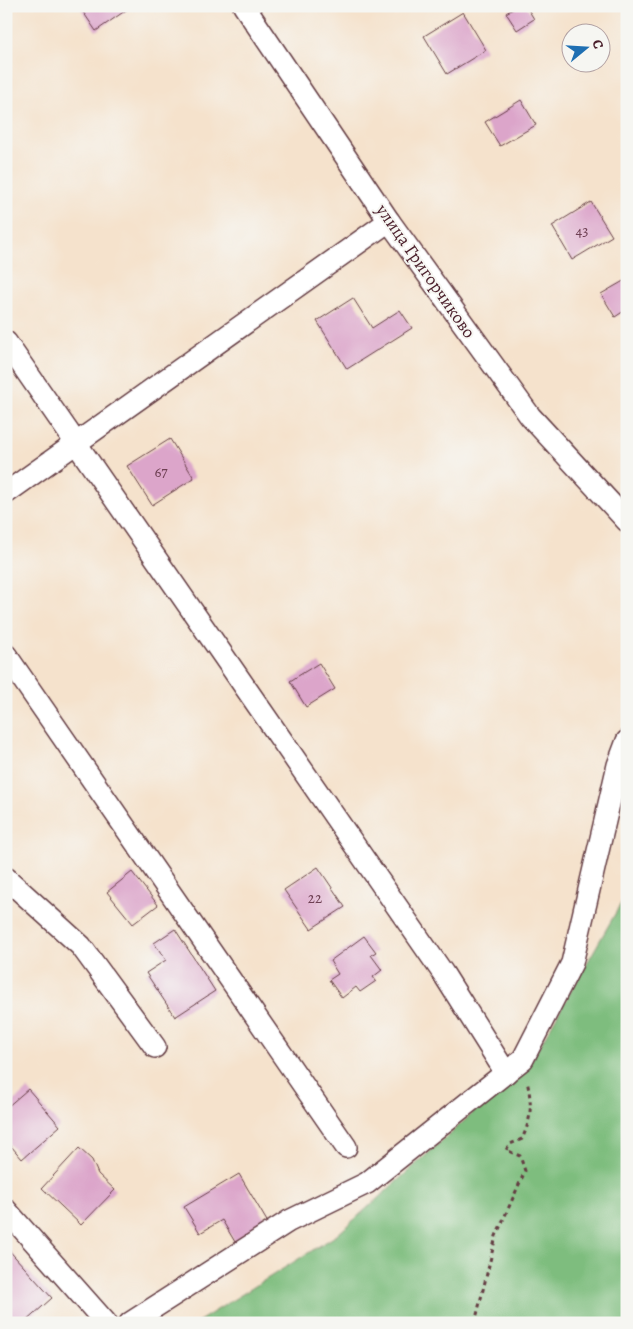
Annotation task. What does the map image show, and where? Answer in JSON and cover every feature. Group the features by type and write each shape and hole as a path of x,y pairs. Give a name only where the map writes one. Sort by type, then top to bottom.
{"street":[{"name":"улица Григорчиково","path":"244,6 389,221 530,416 627,521"},
{"path":"6,493 389,221"},
{"path":"6,342 437,965 506,1073"},
{"path":"6,655 346,1147"},
{"path":"130,1323 289,1221 367,1183 523,1059 572,963 618,765 627,741"},
{"path":"6,878 81,946 155,1047"},
{"path":"6,1210 106,1323"}],"path":[{"path":"475,1323 496,1236 525,1171 520,1156 506,1150 510,1144 522,1139 529,1124 531,1099 523,1059"}],"green space":[{"path":"627,893 627,1323 196,1323 337,1235 531,1061"}],"building":[{"path":"79,6 132,6 96,31"},
{"path":"518,6 526,6 534,19 517,30 506,13"},
{"path":"463,12 486,50 447,74 424,36"},
{"path":"521,100 536,125 500,146 485,122"},
{"path":"591,202 612,236 572,260 552,226"},
{"path":"627,279 627,309 615,317 601,294"},
{"path":"353,298 372,328 400,310 412,328 347,369 317,321"},
{"path":"170,439 194,478 152,505 127,466"},
{"path":"319,663 335,689 306,707 290,681"},
{"path":"318,867 345,907 311,929 284,890"},
{"path":"132,872 158,905 133,924 107,892"},
{"path":"175,929 215,991 175,1017 146,973 166,960 154,943"},
{"path":"364,936 376,952 371,955 382,970 373,977 376,981 360,992 356,987 342,998 329,980 338,974 330,961"},
{"path":"28,1089 60,1126 22,1159 6,1140 6,1108"},
{"path":"79,1148 92,1160 98,1174 115,1190 81,1225 42,1188"},
{"path":"239,1174 271,1228 238,1247 222,1220 200,1233 184,1207"},
{"path":"6,1247 52,1298 24,1323 6,1323"}]}
